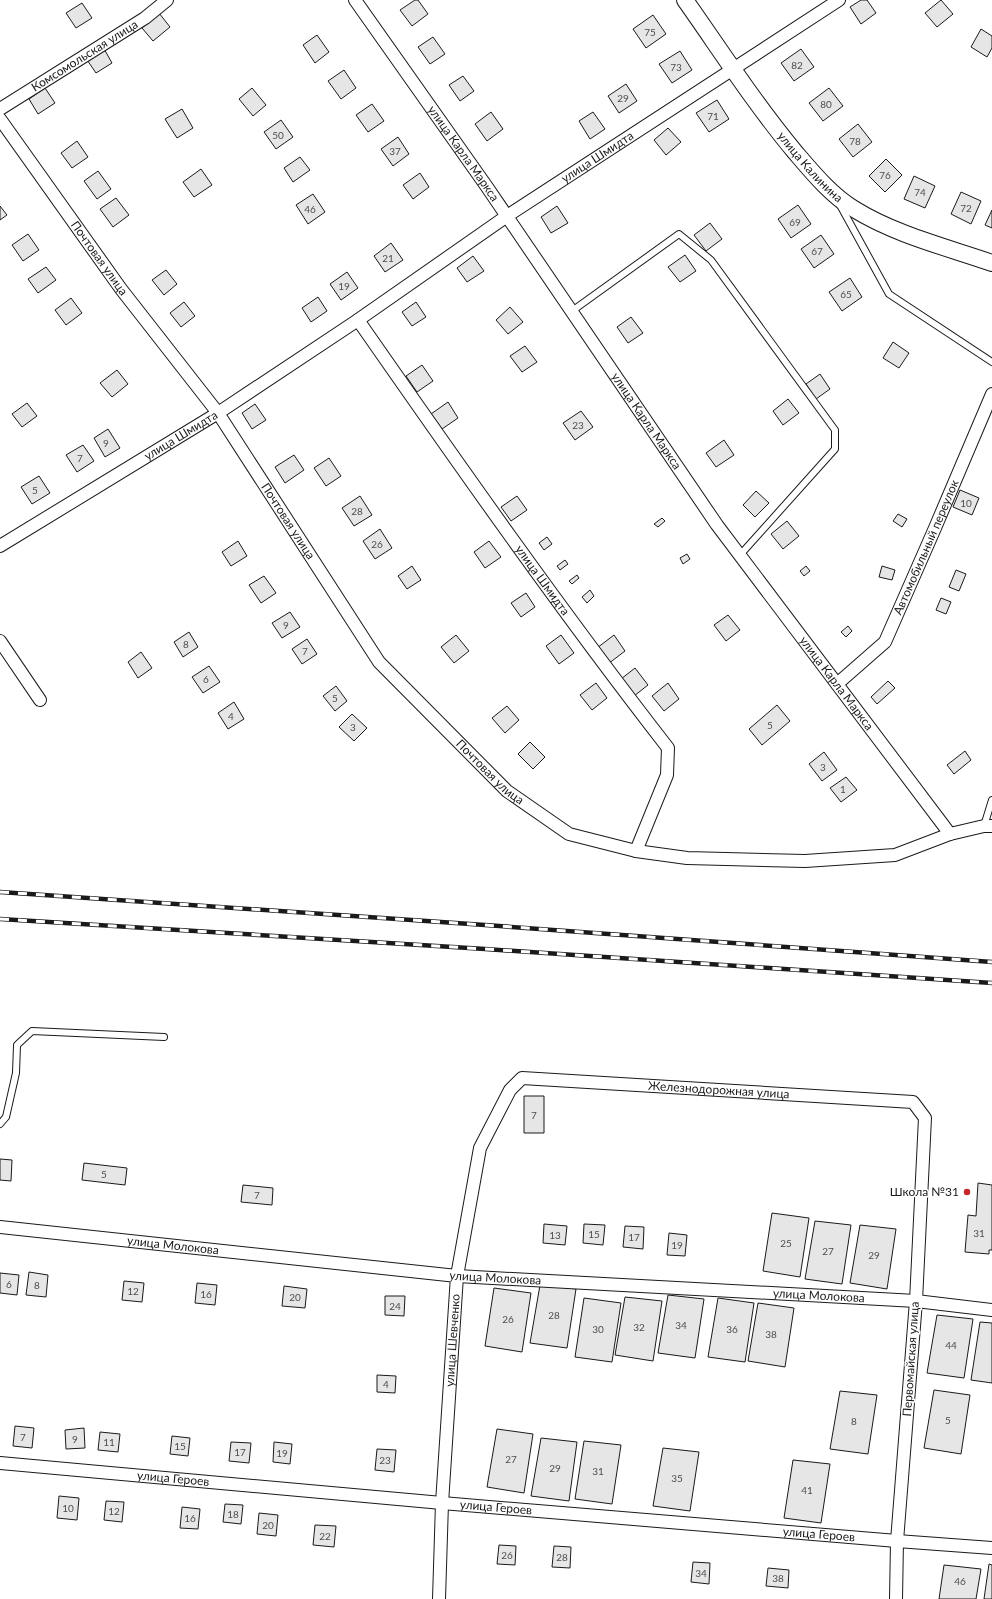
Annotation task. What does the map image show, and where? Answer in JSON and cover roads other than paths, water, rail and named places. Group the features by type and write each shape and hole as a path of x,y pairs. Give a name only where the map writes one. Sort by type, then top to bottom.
{"main road":[{"name":"улица Калинина","path":"685,0 769,120 814,174 832,192 852,208 879,223 992,263"}],"street":[{"name":"Комсомольская улица","path":"0,110 145,18 167,0"},
{"name":"улица Карла Маркса","path":"356,0 507,216 717,525 950,834"},
{"name":"улица Шмидта","path":"0,546 218,413 358,320 507,216 840,0"},
{"name":"Почтовая улица","path":"0,119 121,289 218,413 379,662 506,791 569,834 636,851 687,858 805,861 895,855 950,834 988,826"},
{"name":"улица Шмидта","path":"358,320 461,468 594,652 668,748 667,775 636,851"},
{"name":"Автомобильный переулок","path":"837,684 885,642 992,394"},
{"path":"0,641 40,700"},
{"name":"Железнодорожная улица","path":"510,1090 522,1078 913,1102 925,1118"},
{"name":"улица Шевченко","path":"439,1599 442,1503 457,1276 480,1148 510,1090"},
{"name":"Первомайская улица","path":"896,1599 898,1541 916,1301 925,1118"},
{"name":"улица Молокова","path":"0,1227 457,1276 916,1301 992,1310"},
{"name":"улица Героев","path":"0,1463 442,1503 992,1548"}],"lane":[{"path":"832,192 889,294 992,362"},
{"path":"572,311 679,234 711,260 835,430 835,449 740,555"},
{"path":"988,826 992,800"},
{"path":"0,1124 6,1117 16,1073 17,1045 32,1031 164,1037"}],"railway":[{"path":"0,892 485,925 992,962"},
{"path":"0,919 485,949 992,983"}],"place":[{"name":"Школа №31","path":"967,1192"}]}
